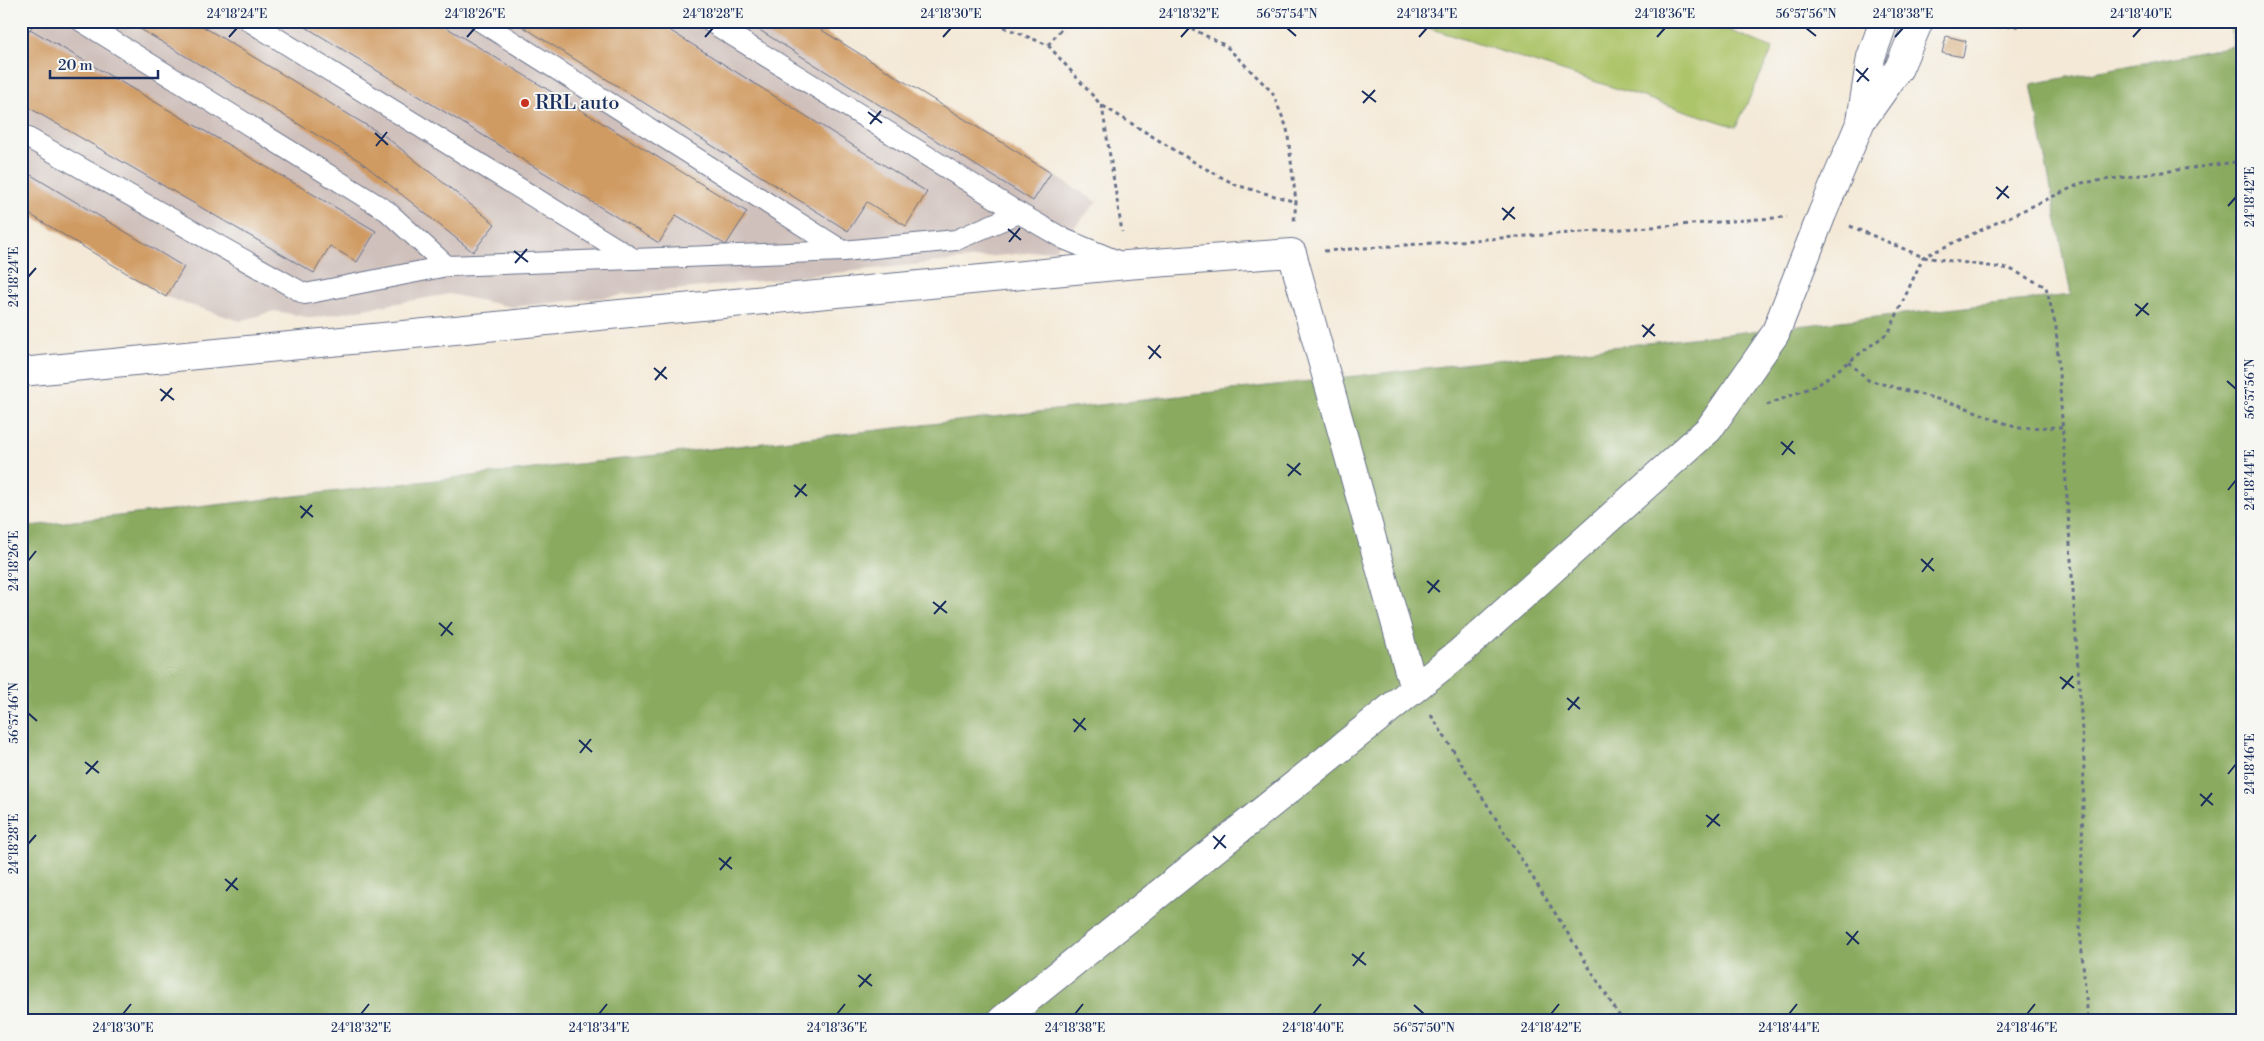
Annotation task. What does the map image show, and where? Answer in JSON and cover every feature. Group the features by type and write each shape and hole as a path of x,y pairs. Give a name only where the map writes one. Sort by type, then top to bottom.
{"street":[{"path":"1861,121 1871,57 1884,21"},
{"path":"1002,1020 1473,640 1709,429 1776,334 1822,214 1861,121 1899,68 1920,21"},
{"path":"21,372 1126,265 1292,253 1414,689"}],"lane":[{"path":"81,21 387,211 447,266"},
{"path":"249,21 634,259"},
{"path":"480,21 843,251"},
{"path":"709,21 1019,213 1064,239 1126,265"},
{"path":"21,134 305,294 447,266 843,251 956,240 1019,213"}],"path":[{"path":"990,21 1048,45 1102,106 1199,165 1236,184 1296,202"},
{"path":"1048,45 1068,21"},
{"path":"1176,21 1226,46 1272,92 1287,128 1296,202 1292,253 1822,214 1923,257 2010,269 2046,287 2056,327 2084,761 2080,930 2088,1020"},
{"path":"1948,21 1974,26 2006,27 2046,21"},
{"path":"1102,106 1126,265"},
{"path":"1764,406 1819,384 1889,332 1923,257 2082,183 2243,161"},
{"path":"1849,362 1868,380 1959,405 2017,428 2062,427"},
{"path":"1414,689 1622,1020"}],"shaded area":[{"path":"21,21 807,21 1097,202 1054,250 512,307 449,294 313,318 274,311 240,321 166,297 21,209"}],"green space":[{"path":"1407,21 1706,21 1773,48 1736,127"},
{"path":"2231,21 2243,21 2243,48 2233,50"},
{"path":"2243,44 2243,1020 21,1020 21,527 2071,295 2031,84"}],"building":[{"path":"127,21 194,21 386,137 495,224 473,252 360,161"},
{"path":"296,21 436,21 747,212 726,245 676,215 659,243"},
{"path":"514,21 655,21 927,192 906,226 867,202 848,231"},
{"path":"745,21 807,21 1051,173 1033,201"},
{"path":"30,29 376,231 357,262 330,246 314,273 21,103 21,43"},
{"path":"1946,36 1966,41 1963,57 1942,53"},
{"path":"21,169 184,267 166,297 21,209"}],"place":[{"name":"RRL auto","path":"525,103"}]}
